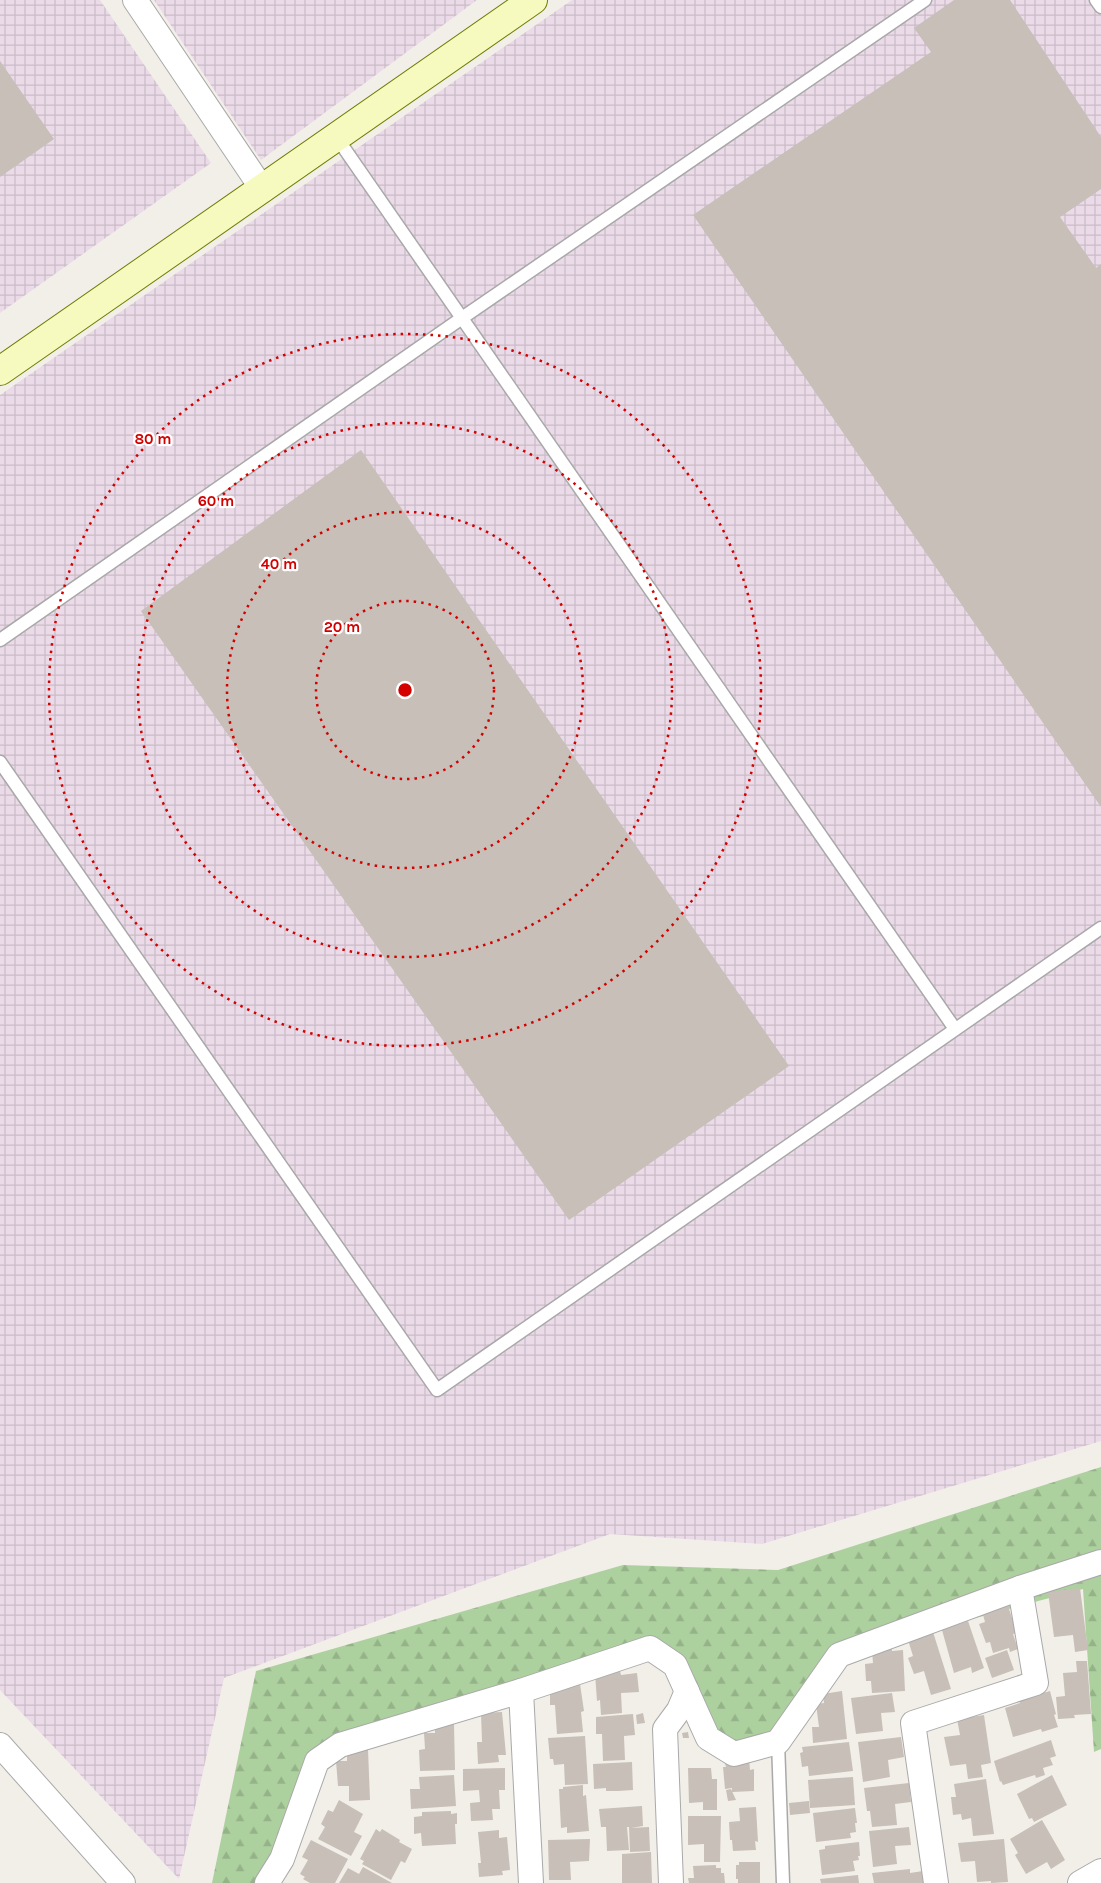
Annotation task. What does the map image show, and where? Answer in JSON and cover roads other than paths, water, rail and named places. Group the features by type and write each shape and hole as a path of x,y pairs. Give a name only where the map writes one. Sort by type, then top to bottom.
{"street":[{"path":"135,0 263,190"},
{"path":"0,371 263,190 533,0"},
{"path":"267,1883 282,1859 317,1761 340,1745 521,1691 650,1648 675,1665 708,1738 734,1754 778,1742 838,1655 1020,1588 1101,1562"},
{"path":"936,1883 913,1723 1036,1683 1020,1588"},
{"path":"521,1691 531,1883"},
{"path":"671,1883 665,1729 679,1710 687,1691"},
{"path":"0,1745 123,1883"},
{"path":"1080,1883 1101,1871"}],"lane":[{"path":"0,640 462,318 925,0"},
{"path":"1096,0 1101,7"},
{"path":"336,138 955,1029"},
{"path":"0,762 437,1390 1101,928"},
{"path":"778,1742 782,1883"}]}
